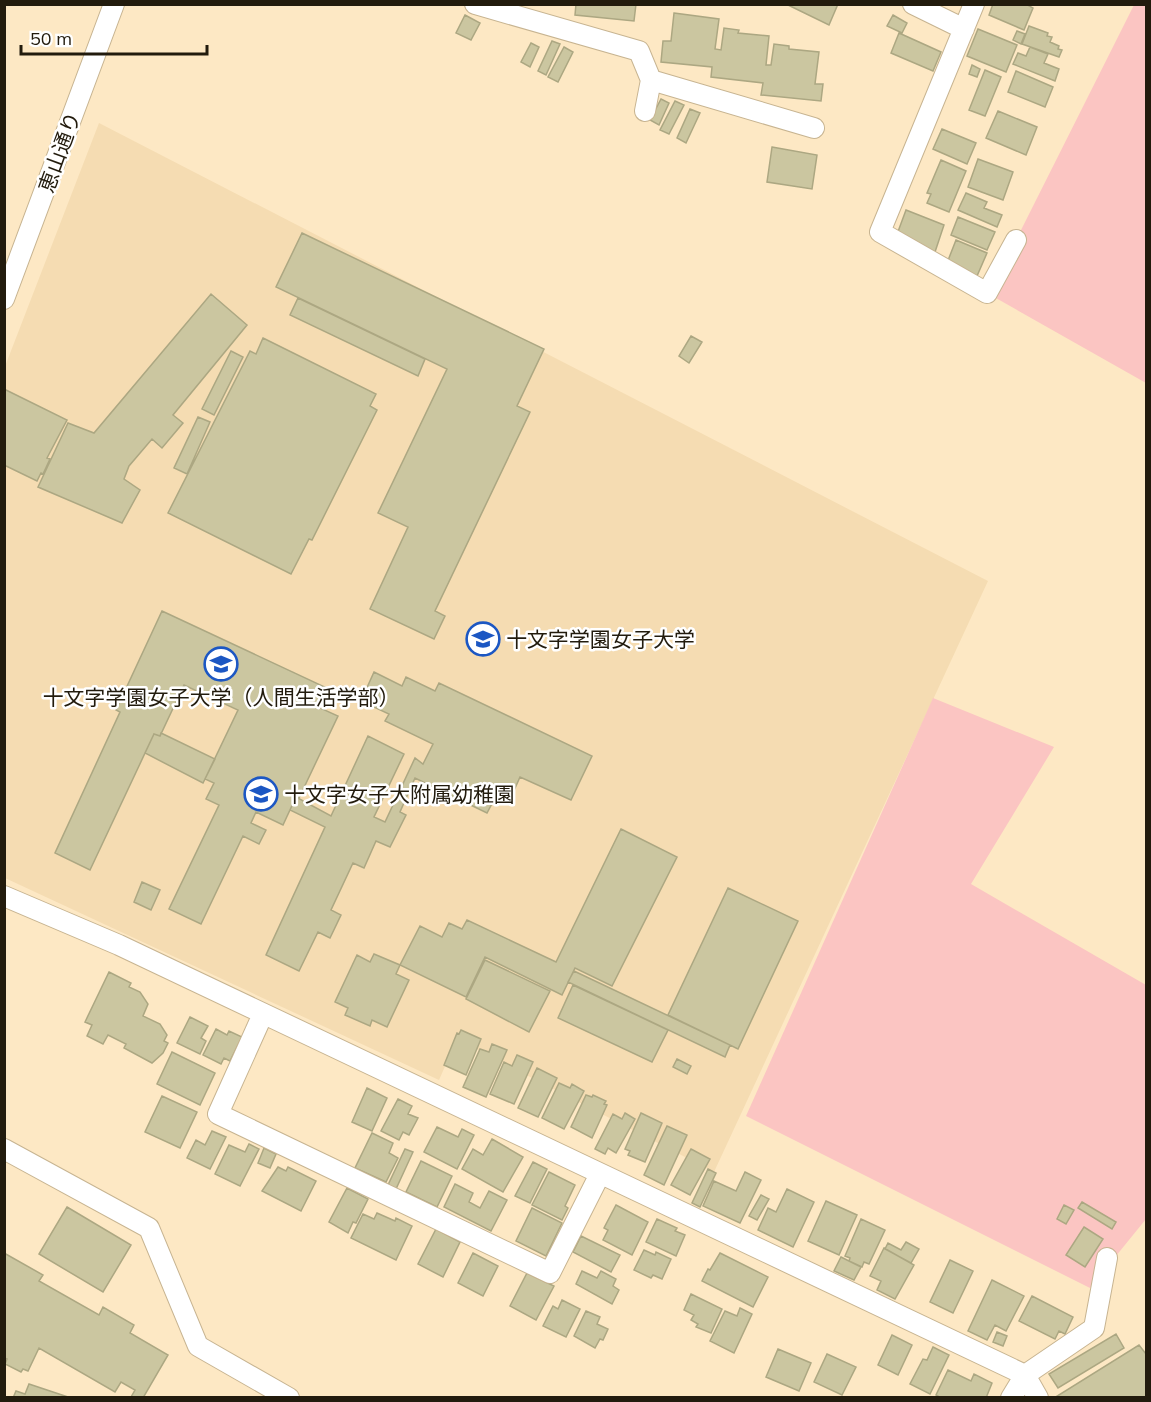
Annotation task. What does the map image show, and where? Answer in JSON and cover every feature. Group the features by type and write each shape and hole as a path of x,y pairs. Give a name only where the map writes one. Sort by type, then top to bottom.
{"street":[{"name":"恵山通り","path":"4,298 114,4"},
{"path":"475,4 639,51 651,80 645,111"},
{"path":"914,4 964,29"},
{"path":"974,4 880,232 987,293 1016,240"},
{"path":"651,80 814,128"},
{"path":"4,896 119,945 1025,1375 1038,1398"},
{"path":"263,1014 218,1114 550,1273 600,1174"},
{"path":"4,1149 149,1228 198,1346 289,1398"},
{"path":"1011,1398 1025,1375 1094,1328 1107,1258"}],"shaded area":[{"path":"1134,5 1146,5 1146,383 987,293"},
{"name":"十文字学園女子大学","path":"99,123 988,581 714,1172 457,1039 439,1080 5,878 4,369"},
{"path":"933,698 1054,747 971,884 1146,985 1146,1219 1090,1288 746,1116"}],"building":[{"path":"576,4 636,4 634,21 575,15"},
{"path":"786,4 838,4 829,25"},
{"path":"993,4 1026,4 1033,8 1024,30 989,15"},
{"path":"674,13 719,19 715,49 721,50 724,28 739,30 738,33 769,36 766,65 771,65 774,44 789,46 789,49 819,52 815,84 823,84 821,101 761,95 763,83 711,77 712,67 661,62 663,41 671,41"},
{"path":"465,15 480,23 471,40 456,33"},
{"path":"893,15 907,23 902,33 887,26"},
{"path":"1029,26 1048,33 1047,36 1052,37 1050,42 1062,50 1059,57 1022,44"},
{"path":"978,29 1017,45 1006,72 967,56"},
{"path":"1017,31 1025,34 1021,44 1013,40"},
{"path":"899,33 941,52 933,71 891,53"},
{"path":"552,41 560,44 546,75 538,71"},
{"path":"531,43 539,47 530,67 521,62"},
{"path":"564,47 573,52 558,82 548,77"},
{"path":"1030,47 1048,54 1044,63 1059,69 1055,81 1013,64 1018,53 1026,56"},
{"path":"972,65 980,69 977,77 969,74"},
{"path":"985,70 1001,77 985,116 969,110"},
{"path":"1016,71 1053,87 1045,107 1008,92"},
{"path":"661,99 669,103 659,125 650,120"},
{"path":"675,101 684,105 669,134 660,130"},
{"path":"690,109 700,113 686,143 677,138"},
{"path":"998,111 1037,127 1026,155 986,138"},
{"path":"942,129 976,143 967,164 933,149"},
{"path":"772,147 817,155 812,189 767,182"},
{"path":"978,159 1013,172 1003,200 968,187"},
{"path":"941,160 966,171 949,212 927,203 931,194 927,193"},
{"path":"966,193 987,202 984,208 1002,215 997,227 958,210"},
{"path":"906,210 944,225 935,252 896,237"},
{"path":"958,217 995,232 987,250 951,235"},
{"path":"302,233 544,349 517,406 530,412 435,611 445,616 434,639 370,609 408,527 378,513 447,369 276,287"},
{"path":"956,240 987,253 977,276 947,263"},
{"path":"211,294 247,325 173,415 183,423 162,448 152,439 129,466 124,479 140,490 122,523 38,487 68,423 94,433"},
{"path":"298,298 425,359 418,376 290,315"},
{"path":"691,336 702,342 689,363 679,356"},
{"path":"263,338 376,394 370,406 377,410 312,540 309,539 291,574 168,513 250,351 256,354"},
{"path":"231,351 243,357 214,415 202,409"},
{"path":"4,389 67,420 47,458 50,459 43,474 41,473 37,481 4,465"},
{"path":"198,417 210,422 187,474 174,468"},
{"path":"162,611 329,689 320,708 338,716 299,798 296,797 283,825 256,812 251,823 266,830 259,844 243,836 201,924 169,909 219,805 206,799 214,783 205,779 238,710 184,685 160,736 154,734 90,870 55,853 120,712 116,710"},
{"path":"374,672 402,686 406,677 435,691 439,683 592,756 571,800 520,777 508,804 495,798 487,813 415,778 400,812 406,815 390,847 376,841 364,868 353,863 331,910 341,915 330,938 318,932 299,971 266,955 325,827 290,810 296,797 331,816 368,736 404,754 374,817 385,822 415,758 423,764 433,744 385,721 389,714 361,701"},
{"path":"161,733 215,759 203,783 145,753 154,734 160,736"},
{"path":"621,829 677,857 612,986 575,968 562,995 485,957 466,997 400,965 420,926 442,937 449,923 462,929 467,920 556,962"},
{"path":"142,882 160,890 151,910 134,902"},
{"path":"728,888 798,921 738,1049 668,1015"},
{"path":"374,954 400,965 396,974 409,980 387,1027 372,1020 370,1026 345,1015 348,1008 335,1002 357,955 370,962"},
{"path":"485,960 550,991 529,1032 466,999"},
{"path":"574,971 730,1045 725,1057 568,982"},
{"path":"109,972 131,983 129,987 140,992 148,1004 143,1016 160,1024 167,1035 164,1041 168,1043 163,1053 152,1063 124,1048 126,1044 108,1035 103,1044 87,1036 92,1025 85,1022"},
{"path":"573,985 668,1030 652,1062 558,1018"},
{"path":"190,1017 208,1026 201,1038 206,1041 200,1054 177,1043"},
{"path":"216,1029 227,1035 229,1031 242,1037 230,1061 224,1058 221,1064 203,1055"},
{"path":"461,1030 481,1039 466,1075 444,1065 457,1033 459,1034"},
{"path":"492,1044 507,1050 486,1097 463,1087 480,1049 489,1052"},
{"path":"172,1052 215,1073 200,1105 157,1084"},
{"path":"517,1055 533,1062 514,1104 490,1094 504,1062 512,1066"},
{"path":"677,1059 691,1066 687,1074 673,1067"},
{"path":"537,1068 557,1078 538,1117 518,1108"},
{"path":"559,1083 570,1088 572,1084 584,1091 564,1129 542,1118"},
{"path":"367,1088 387,1098 372,1131 352,1122"},
{"path":"586,1095 592,1097 593,1095 606,1101 604,1104 607,1105 592,1138 571,1127"},
{"path":"162,1096 197,1112 180,1148 145,1132"},
{"path":"398,1099 412,1106 408,1114 418,1118 409,1135 403,1132 399,1140 381,1131"},
{"path":"625,1113 635,1119 616,1153 608,1148 605,1154 595,1149 613,1114 622,1119"},
{"path":"641,1113 662,1123 645,1162 628,1155 630,1151 625,1149"},
{"path":"667,1126 687,1135 664,1185 644,1175"},
{"path":"437,1127 458,1137 462,1129 474,1135 457,1169 424,1152"},
{"path":"212,1131 226,1137 210,1169 187,1158 196,1140 205,1145"},
{"path":"372,1133 393,1143 389,1153 398,1158 386,1182 355,1168"},
{"path":"492,1139 523,1157 503,1192 462,1169 473,1149 483,1155"},
{"path":"249,1144 259,1149 240,1186 215,1174 229,1145 245,1152"},
{"path":"264,1148 276,1154 270,1168 258,1163"},
{"path":"405,1149 413,1152 396,1189 388,1185"},
{"path":"691,1149 710,1159 690,1195 671,1185"},
{"path":"421,1161 452,1176 437,1207 406,1192"},
{"path":"533,1162 547,1169 530,1203 515,1196"},
{"path":"278,1167 286,1171 288,1167 316,1181 301,1211 262,1191"},
{"path":"708,1169 716,1173 700,1207 692,1203"},
{"path":"549,1172 575,1185 565,1206 568,1208 562,1220 532,1205"},
{"path":"745,1172 761,1180 740,1223 703,1206 714,1181 736,1191"},
{"path":"455,1184 473,1193 469,1202 480,1208 489,1191 507,1200 491,1231 444,1207"},
{"path":"347,1188 368,1199 356,1223 353,1222 348,1233 329,1222"},
{"path":"787,1189 814,1202 793,1247 758,1230 768,1208 776,1212"},
{"path":"761,1195 769,1199 757,1220 749,1216"},
{"path":"826,1201 857,1215 839,1255 808,1241"},
{"path":"1082,1202 1116,1222 1112,1229 1078,1208"},
{"path":"616,1205 648,1222 632,1255 603,1240 608,1230 604,1228"},
{"path":"1064,1205 1074,1210 1066,1224 1057,1219"},
{"path":"67,1207 131,1245 103,1292 39,1254"},
{"path":"532,1208 562,1223 546,1256 516,1241"},
{"path":"377,1213 395,1221 396,1218 412,1226 396,1260 351,1238 363,1214 374,1219"},
{"path":"657,1219 677,1228 675,1231 685,1235 676,1256 646,1242"},
{"path":"861,1219 885,1230 869,1264 864,1262 862,1267 849,1261 850,1258 845,1256"},
{"path":"1084,1227 1103,1239 1085,1267 1066,1255"},
{"path":"436,1229 460,1242 443,1277 418,1264"},
{"path":"581,1236 620,1255 611,1272 573,1252"},
{"path":"906,1242 919,1249 911,1263 885,1249 888,1243 901,1250"},
{"path":"884,1248 914,1265 895,1299 877,1290 881,1281 870,1276"},
{"path":"644,1250 655,1255 656,1252 671,1259 662,1279 653,1275 651,1278 634,1270"},
{"path":"4,1253 43,1275 39,1281 99,1315 103,1307 134,1325 130,1333 168,1355 143,1398 131,1397 135,1390 121,1382 115,1392 39,1348 28,1371 23,1369 21,1372 5,1364 7,1359 4,1358"},
{"path":"473,1253 498,1266 483,1296 458,1283"},
{"path":"720,1253 768,1277 753,1307 702,1281"},
{"path":"841,1257 861,1267 854,1280 834,1271"},
{"path":"950,1260 973,1271 953,1313 930,1302"},
{"path":"582,1271 597,1278 601,1271 616,1279 613,1286 619,1290 612,1304 576,1284"},
{"path":"527,1273 554,1286 536,1320 510,1306"},
{"path":"992,1280 1024,1296 1006,1331 995,1325 987,1340 968,1331"},
{"path":"691,1294 722,1309 711,1333 696,1327 698,1324 691,1320 694,1315 684,1310"},
{"path":"1032,1296 1073,1317 1065,1334 1059,1331 1055,1339 1019,1321"},
{"path":"562,1300 580,1309 566,1337 543,1326 553,1306 558,1309"},
{"path":"740,1308 752,1314 734,1353 710,1341 725,1311 737,1316"},
{"path":"586,1311 600,1317 597,1324 608,1329 603,1340 600,1339 595,1348 574,1336"},
{"path":"997,1332 1007,1336 1003,1346 993,1342"},
{"path":"1116,1334 1124,1348 1058,1388 1049,1374"},
{"path":"892,1335 912,1345 898,1375 878,1365"},
{"path":"1139,1345 1146,1354 1146,1398 1054,1398"},
{"path":"933,1347 949,1355 930,1394 910,1384 923,1359 927,1360"},
{"path":"778,1349 811,1363 799,1391 766,1377"},
{"path":"827,1354 856,1367 842,1395 814,1382"},
{"path":"948,1370 971,1381 974,1374 992,1383 986,1398 941,1398 936,1395"},
{"path":"29,1384 71,1398 13,1398 16,1391 25,1394"}],"place":[{"name":"十文字学園女子大学","path":"483,639"},
{"name":"十文字学園女子大学（人間生活学部）","path":"221,664"},
{"name":"十文字女子大附属幼稚園","path":"261,794"}]}
